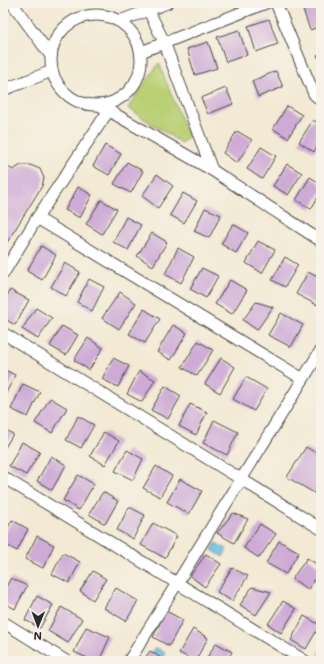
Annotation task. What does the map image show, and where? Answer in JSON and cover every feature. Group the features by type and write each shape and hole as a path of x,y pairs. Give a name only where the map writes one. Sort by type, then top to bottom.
{"street":[{"path":"12,3 51,56"},
{"path":"120,21 147,7 167,3"},
{"path":"141,52 266,3"},
{"path":"276,3 314,94 321,100"},
{"path":"147,7 164,42 212,170"},
{"path":"99,105 114,101 127,93 136,81 141,67 141,52 134,34 120,21 106,15 90,15 76,19 63,28 55,41 51,56 52,71 59,85 70,96 83,103 99,105 109,110 212,170 321,241"},
{"path":"3,90 52,71"},
{"path":"3,274 37,218 109,110"},
{"path":"37,218 303,379"},
{"path":"3,333 241,478 321,529"},
{"path":"129,661 321,350"},
{"path":"3,477 305,661"},
{"path":"3,622 66,661"}],"green space":[{"path":"159,63 188,137 181,143 128,108"}],"water":[{"path":"216,543 227,549 223,557 212,550"},
{"path":"155,647 165,653 161,660 151,654"}],"building":[{"path":"321,3 321,26 310,30 301,4"},
{"path":"269,19 278,44 256,52 248,26"},
{"path":"239,30 247,55 226,62 217,37"},
{"path":"208,42 217,68 195,75 187,49"},
{"path":"321,53 321,61 317,56"},
{"path":"276,71 283,87 258,97 252,81"},
{"path":"226,88 233,104 208,114 201,98"},
{"path":"287,106 302,115 288,138 273,129"},
{"path":"313,120 321,125 321,140 314,152 299,142"},
{"path":"237,131 252,140 237,163 223,153"},
{"path":"105,145 121,154 109,175 93,166"},
{"path":"261,147 276,156 262,179 247,169"},
{"path":"127,162 143,171 131,193 114,184"},
{"path":"3,164 13,170 21,165 30,165 40,169 44,178 42,186 3,249"},
{"path":"287,164 302,173 288,195 273,186"},
{"path":"157,174 173,186 158,208 142,196"},
{"path":"310,177 321,184 321,192 311,209 296,200"},
{"path":"78,187 92,195 80,218 65,210"},
{"path":"183,193 197,201 184,223 170,215"},
{"path":"101,200 117,209 102,234 86,224"},
{"path":"205,208 221,215 209,238 194,231"},
{"path":"126,217 141,225 128,250 113,242"},
{"path":"233,224 248,233 236,253 221,244"},
{"path":"152,233 167,242 153,266 137,256"},
{"path":"258,241 275,250 262,273 246,263"},
{"path":"41,246 56,255 42,280 27,271"},
{"path":"178,248 194,257 181,283 165,274"},
{"path":"285,257 298,265 285,287 272,280"},
{"path":"65,263 80,272 66,296 51,287"},
{"path":"202,268 218,276 206,298 190,289"},
{"path":"308,272 321,279 321,297 317,305 296,294"},
{"path":"89,279 104,287 92,311 77,302"},
{"path":"230,280 247,290 232,314 215,304"},
{"path":"10,290 29,300 15,325 3,318 3,303"},
{"path":"120,292 136,303 119,329 102,318"},
{"path":"256,302 273,307 257,330 243,320"},
{"path":"36,308 52,318 38,339 22,329"},
{"path":"144,309 160,319 145,343 129,334"},
{"path":"281,313 303,325 291,347 268,335"},
{"path":"173,325 187,333 171,360 157,352"},
{"path":"62,326 78,335 66,355 50,346"},
{"path":"88,338 103,348 89,370 74,360"},
{"path":"198,341 213,350 197,376 182,367"},
{"path":"113,358 129,366 118,387 102,379"},
{"path":"221,358 235,367 220,393 205,384"},
{"path":"3,369 15,375 3,399"},
{"path":"139,371 155,380 142,402 127,394"},
{"path":"246,377 267,389 254,411 233,399"},
{"path":"23,384 40,392 28,417 11,409"},
{"path":"165,386 181,396 168,419 151,410"},
{"path":"50,398 67,408 52,433 35,423"},
{"path":"190,404 207,412 196,435 179,426"},
{"path":"78,416 94,425 81,448 66,440"},
{"path":"214,420 238,432 227,455 203,443"},
{"path":"3,429 13,434 3,451"},
{"path":"104,432 119,441 105,465 90,456"},
{"path":"22,442 40,452 26,475 9,466"},
{"path":"306,447 321,456 321,497 287,477"},
{"path":"127,450 143,459 133,480 115,471"},
{"path":"51,456 66,465 52,490 37,481"},
{"path":"156,466 172,476 160,497 143,488"},
{"path":"78,475 94,484 79,510 63,500"},
{"path":"180,479 202,491 189,514 167,502"},
{"path":"103,492 118,501 105,524 89,514"},
{"path":"129,507 145,515 133,539 117,530"},
{"path":"233,513 248,519 234,543 217,533"},
{"path":"12,520 28,529 17,551 3,543 3,537"},
{"path":"153,523 177,536 165,558 141,545"},
{"path":"260,524 276,534 259,558 244,548"},
{"path":"37,536 54,545 43,568 25,559"},
{"path":"279,541 299,552 286,574 266,563"},
{"path":"63,553 80,562 69,583 52,574"},
{"path":"206,554 221,564 205,587 190,576"},
{"path":"307,558 321,567 321,570 308,589 292,579"},
{"path":"232,568 248,576 232,601 217,592"},
{"path":"93,571 106,579 93,600 80,591"},
{"path":"11,578 27,586 15,609 3,602 3,592"},
{"path":"321,586 321,597 316,594"},
{"path":"252,587 271,592 256,615 240,605"},
{"path":"116,588 138,601 126,621 104,608"},
{"path":"37,596 53,605 40,628 25,620"},
{"path":"283,601 296,609 281,633 268,624"},
{"path":"61,607 82,619 68,643 48,631"},
{"path":"166,611 183,620 169,646 153,637"},
{"path":"304,616 320,625 306,649 291,640"},
{"path":"86,627 110,637 99,661 94,661 74,652"},
{"path":"193,629 208,638 195,661 179,653"},
{"path":"216,643 232,652 227,661 205,661"},
{"path":"321,649 321,658 317,655"},
{"path":"150,651 166,661 143,661"}]}
